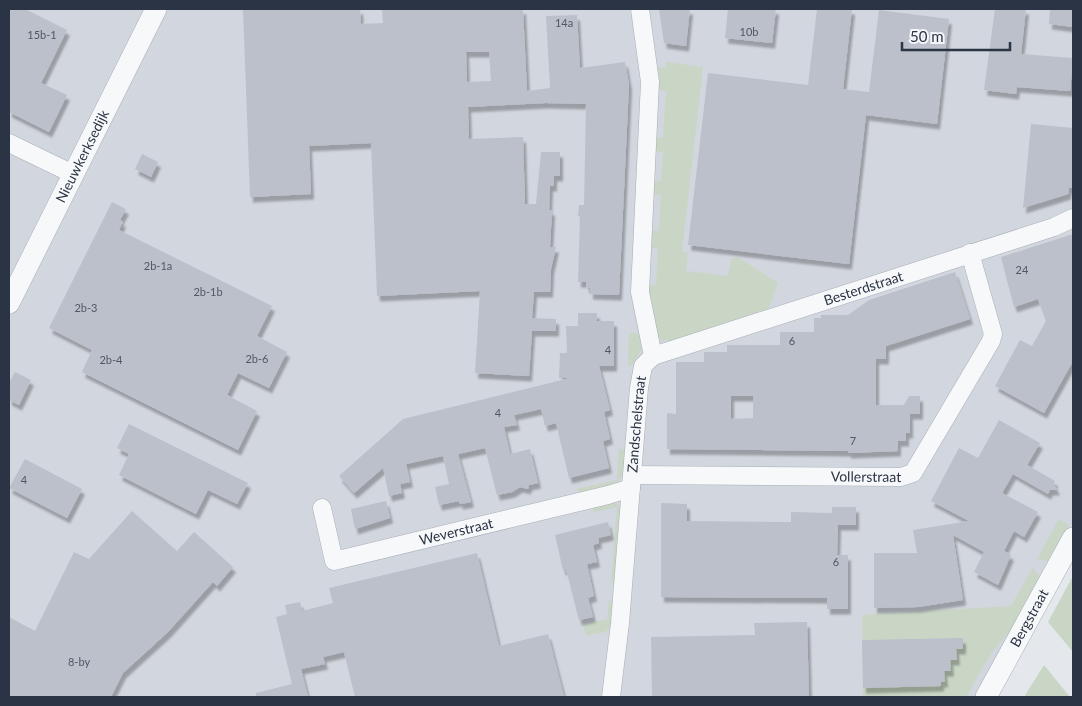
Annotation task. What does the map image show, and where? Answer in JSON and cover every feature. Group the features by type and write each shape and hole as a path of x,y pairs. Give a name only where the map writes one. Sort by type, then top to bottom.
{"street":[{"name":"Nieuwkerksedijk","path":"9,303 156,9"},
{"path":"640,9 650,82 640,292 653,356"},
{"path":"9,143 73,174"},
{"name":"Besterdstraat","path":"653,356 1054,227 1073,218"},
{"name":"Vollerstraat","path":"632,482 901,477 914,473 993,334 970,254"},
{"name":"Zandschelstraat","path":"611,697 620,623 643,366 653,356"},
{"name":"Weverstraat","path":"322,508 334,561 608,496 632,482"},
{"name":"Bergstraat","path":"986,697 1073,538"}],"shaded area":[{"path":"9,9 1073,9 1073,532 984,697 9,697"}],"green space":[{"path":"666,62 703,67 682,252 688,253 686,271 728,276 732,258 739,258 778,283 767,313 668,344 667,339 662,341 658,336 645,285 656,285 658,248 648,247 649,231 659,231 661,195 650,194 651,181 661,181 663,152 652,151 653,138 663,137 666,91 658,90 656,68 666,67"},
{"path":"629,333 643,334 643,347 632,365 628,366"},
{"path":"619,448 626,451 622,473 616,484 581,494 576,489 617,480"},
{"path":"614,501 623,510 617,583 611,582 617,507 594,512 592,507"},
{"path":"1059,519 1069,525 1049,561 1037,559"},
{"path":"1033,567 1040,577 1010,631 992,652 966,697 863,697 862,615 1011,606"},
{"path":"1073,576 1073,652 1048,622"},
{"path":"609,601 616,602 613,625 605,632 586,636 583,625 607,619"},
{"path":"1044,665 1070,697 1024,697"}],"building":[{"path":"9,9 25,9 67,30 41,83 67,95 49,132 9,112"},
{"path":"243,9 360,9 361,24 383,23 382,9 523,9 527,91 550,88 546,16 577,15 580,68 625,62 629,85 619,295 590,294 590,288 586,287 586,282 578,282 580,217 578,216 579,205 584,205 586,104 546,103 468,107 469,139 523,137 525,204 536,204 541,152 560,152 560,176 554,176 554,186 550,186 549,210 552,210 550,247 556,247 551,269 550,292 534,292 532,318 556,319 556,331 532,331 529,376 475,373 480,291 377,296 371,143 309,146 311,194 250,197","holes":["466,52 489,52 491,81 467,82"]},
{"path":"659,9 690,9 686,46 664,43"},
{"path":"728,9 776,9 772,43 725,38"},
{"path":"817,9 852,9 843,89 869,92 879,10 949,19 937,124 866,115 849,264 688,245 708,73 808,85"},
{"path":"995,9 1026,9 1021,54 1073,58 1070,91 1017,87 1016,94 984,90"},
{"path":"1050,9 1073,10 1073,27 1049,24"},
{"path":"1031,124 1073,128 1073,188 1069,188 1068,194 1023,208"},
{"path":"142,154 158,162 151,177 135,169"},
{"path":"112,202 126,209 120,220 123,222 119,230 272,306 257,336 287,352 269,388 238,373 227,395 257,411 238,450 82,372 92,350 49,328"},
{"path":"1073,234 1073,361 1044,413 995,386 1020,340 1032,346 1046,321 1038,299 1014,307 1001,257"},
{"path":"955,272 970,319 886,346 886,359 876,359 876,405 904,405 909,396 920,396 920,414 910,414 910,433 906,433 906,441 898,441 898,451 848,453 848,451 667,449 667,413 676,414 676,362 704,362 704,352 727,352 727,345 780,345 780,332 814,332 814,318 821,318 821,315 848,315 869,300","holes":["731,396 753,396 753,418 731,419"]},
{"path":"578,313 597,313 597,321 614,321 614,366 599,366 610,410 604,412 610,439 603,441 609,468 569,478 556,423 545,426 541,409 514,415 517,425 504,427 510,454 530,449 538,483 529,485 528,489 520,487 512,492 497,495 485,448 458,454 471,502 460,504 459,501 439,505 435,487 449,484 443,456 406,464 410,482 400,484 402,493 389,496 383,468 354,493 339,476 403,419 570,378 559,378 560,353 567,353 566,326 578,326"},
{"path":"15,372 31,380 19,405 9,400 9,383"},
{"path":"999,420 1040,443 1027,465 1055,481 1054,484 1057,490 1050,490 1048,494 1013,474 1002,493 1038,512 1024,537 1014,531 1004,551 1011,555 998,585 974,572 984,552 953,535 963,600 918,607 874,608 874,553 917,553 913,530 969,521 931,501 959,448 978,458"},
{"path":"129,424 248,483 237,504 208,490 196,514 119,475 129,454 117,448"},
{"path":"25,459 82,489 67,518 9,488"},
{"path":"386,501 390,518 355,529 351,509"},
{"path":"661,503 687,504 687,521 791,522 791,512 832,513 832,507 856,507 856,525 838,525 837,555 848,555 848,609 827,609 827,598 661,597"},
{"path":"132,511 177,551 194,532 233,567 217,586 213,582 168,632 123,673 111,697 9,697 9,617 35,631 74,552 89,559"},
{"path":"608,522 611,535 598,538 599,543 593,545 597,562 587,564 594,596 588,598 593,617 579,620 566,569 563,570 555,535"},
{"path":"477,553 499,646 548,634 564,697 355,697 344,652 323,657 325,664 301,669 308,697 256,697 256,693 292,684 276,617 287,614 285,605 300,602 302,611 333,603 329,588"},
{"path":"807,622 809,697 652,697 651,637 755,635 754,623"},
{"path":"963,638 963,649 956,649 957,660 950,660 951,671 944,671 945,682 941,682 941,686 863,688 862,640"}]}
